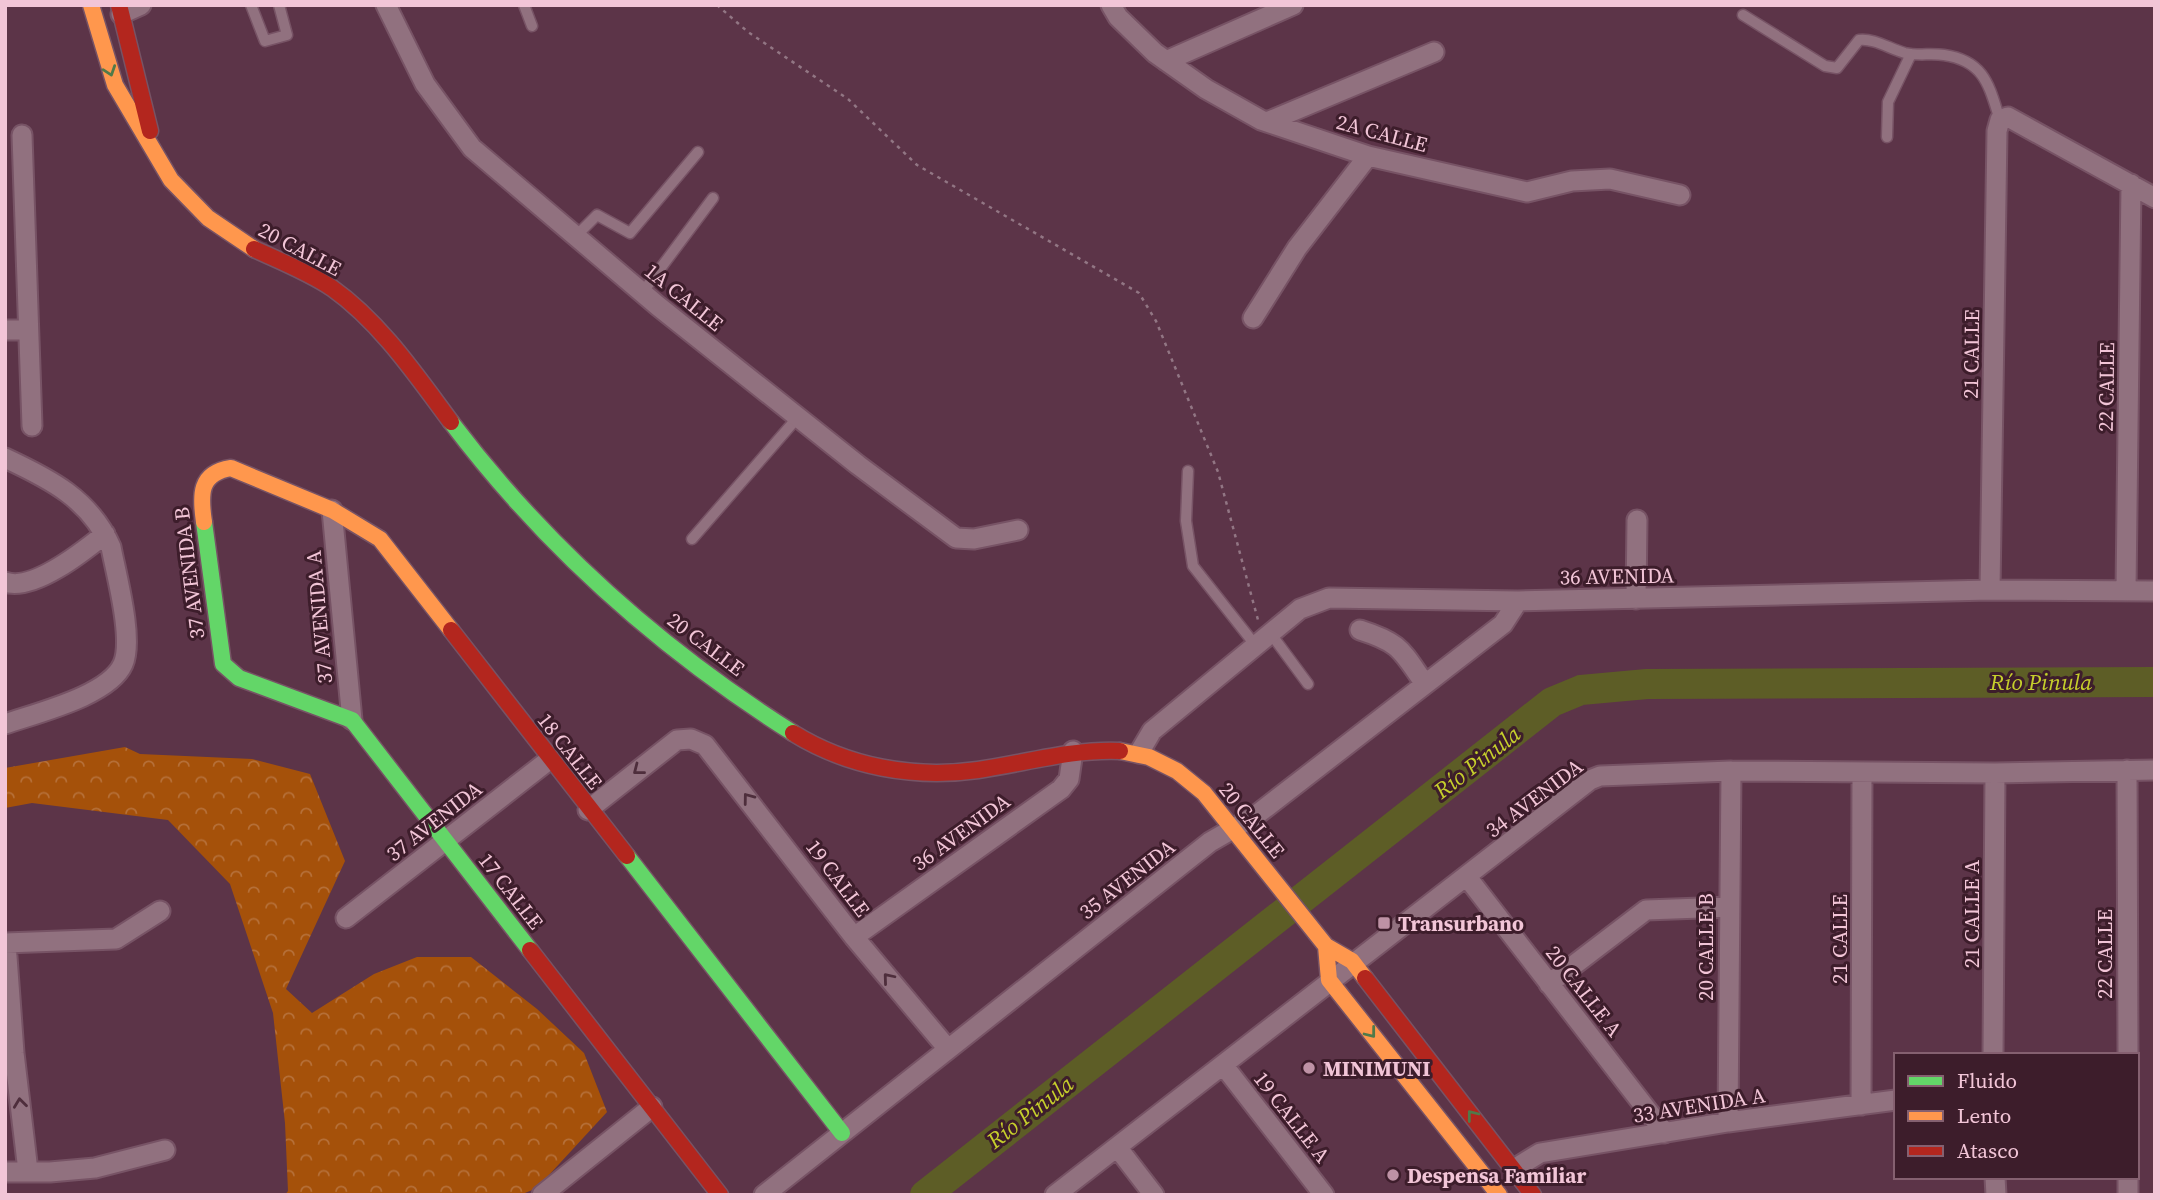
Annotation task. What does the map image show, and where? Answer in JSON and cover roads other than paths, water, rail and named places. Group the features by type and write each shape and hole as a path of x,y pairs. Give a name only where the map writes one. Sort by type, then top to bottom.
{"main road":[{"name":"20 CALLE","path":"91,5 121,100 154,148 173,183 204,214 243,243 342,296 378,331 537,527 605,591 693,663 769,717 830,753 895,770 973,771 1073,751 1113,749 1139,753 1183,772 1233,829 1311,930 1326,946 1352,961 1533,1195"},
{"name":"20 CALLE","path":"120,10 154,148"},
{"name":"18 CALLE","path":"212,473 231,468 332,510 380,539 588,810 842,1133"},
{"name":"37 AVENIDA B","path":"212,473 204,482 200,495 220,657 227,670 352,720"},
{"name":"17 CALLE","path":"352,720 720,1195"},
{"path":"1326,946 1329,979 1499,1195"}],"street":[{"path":"120,10 141,5"},
{"name":"1A CALLE","path":"386,5 425,85 472,148 642,293 956,538 974,539 1018,530"},
{"name":"2A CALLE","path":"1111,5 1118,17 1166,61 1206,89 1267,122 1368,156 1527,192 1572,181 1610,179 1679,194"},
{"path":"1166,61 1293,5"},
{"path":"1267,122 1434,52"},
{"path":"2000,120 2008,117 2155,198"},
{"name":"21 CALLE","path":"1990,590 1997,131 2000,120"},
{"path":"22,135 32,426"},
{"path":"1253,318 1297,248 1368,156"},
{"name":"22 CALLE","path":"2126,590 2131,184"},
{"path":"5,330 27,330"},
{"path":"5,458 63,488 86,507 105,534 111,547 126,644 123,664 105,683 82,696 5,724"},
{"name":"37 AVENIDA A","path":"332,510 352,720"},
{"path":"1636,598 1637,520"},
{"path":"5,582 17,584 29,581 78,556 105,534"},
{"name":"36 AVENIDA","path":"1139,753 1152,731 1300,609 1329,598 1518,601 1990,590 2155,591"},
{"name":"35 AVENIDA","path":"764,1195 1210,842 1255,816 1503,624 1518,601"},
{"path":"1360,630 1389,639 1400,649 1425,684"},
{"name":"19 CALLE","path":"588,810 677,740 691,739 710,749 854,937 947,1049"},
{"name":"36 AVENIDA","path":"854,937 1061,789 1069,779 1073,751"},
{"name":"37 AVENIDA","path":"346,918 550,760"},
{"name":"34 AVENIDA","path":"1055,1195 1224,1066 1352,961 1467,877 1590,780 1608,774 1731,771 1995,773 2155,769"},
{"name":"22 CALLE","path":"2127,770 2127,1053"},
{"name":"20 CALLE B","path":"1728,1122 1731,771"},
{"name":"21 CALLE","path":"1861,1105 1862,773"},
{"name":"21 CALLE A","path":"1993,1053 1995,773"},
{"name":"20 CALLE A","path":"1467,877 1665,1133"},
{"path":"1549,984 1646,910 1728,907"},
{"path":"27,1171 10,1053 6,943 116,939 160,911"},
{"name":"19 CALLE A","path":"1224,1066 1324,1195"},
{"name":"33 AVENIDA A","path":"1514,1169 1540,1153 1728,1122 1894,1100"},
{"path":"542,1195 652,1107"},
{"path":"1118,1147 1154,1195"},
{"path":"5,1172 95,1168 165,1150"}],"lane":[{"path":"251,5 265,41 269,42 287,35 279,5"},
{"path":"524,5 532,26"},
{"path":"1743,15 1825,66 1837,68 1859,40 1868,38 1911,54 1943,55 1970,62 1987,81 2000,120"},
{"path":"1887,137 1888,102 1911,54"},
{"path":"575,237 597,215 630,233 698,152"},
{"path":"642,293 713,198"},
{"path":"692,539 798,416"},
{"path":"1188,471 1186,521 1194,566 1308,684"}],"waterway":[{"name":"Río Pinula","path":"925,1195 1552,702 1581,690 1647,684 2155,682"}],"place":[{"name":"Transurbano","path":"1384,923"},
{"name":"MINIMUNI","path":"1309,1068"},
{"name":"Despensa Familiar","path":"1393,1175"}]}
